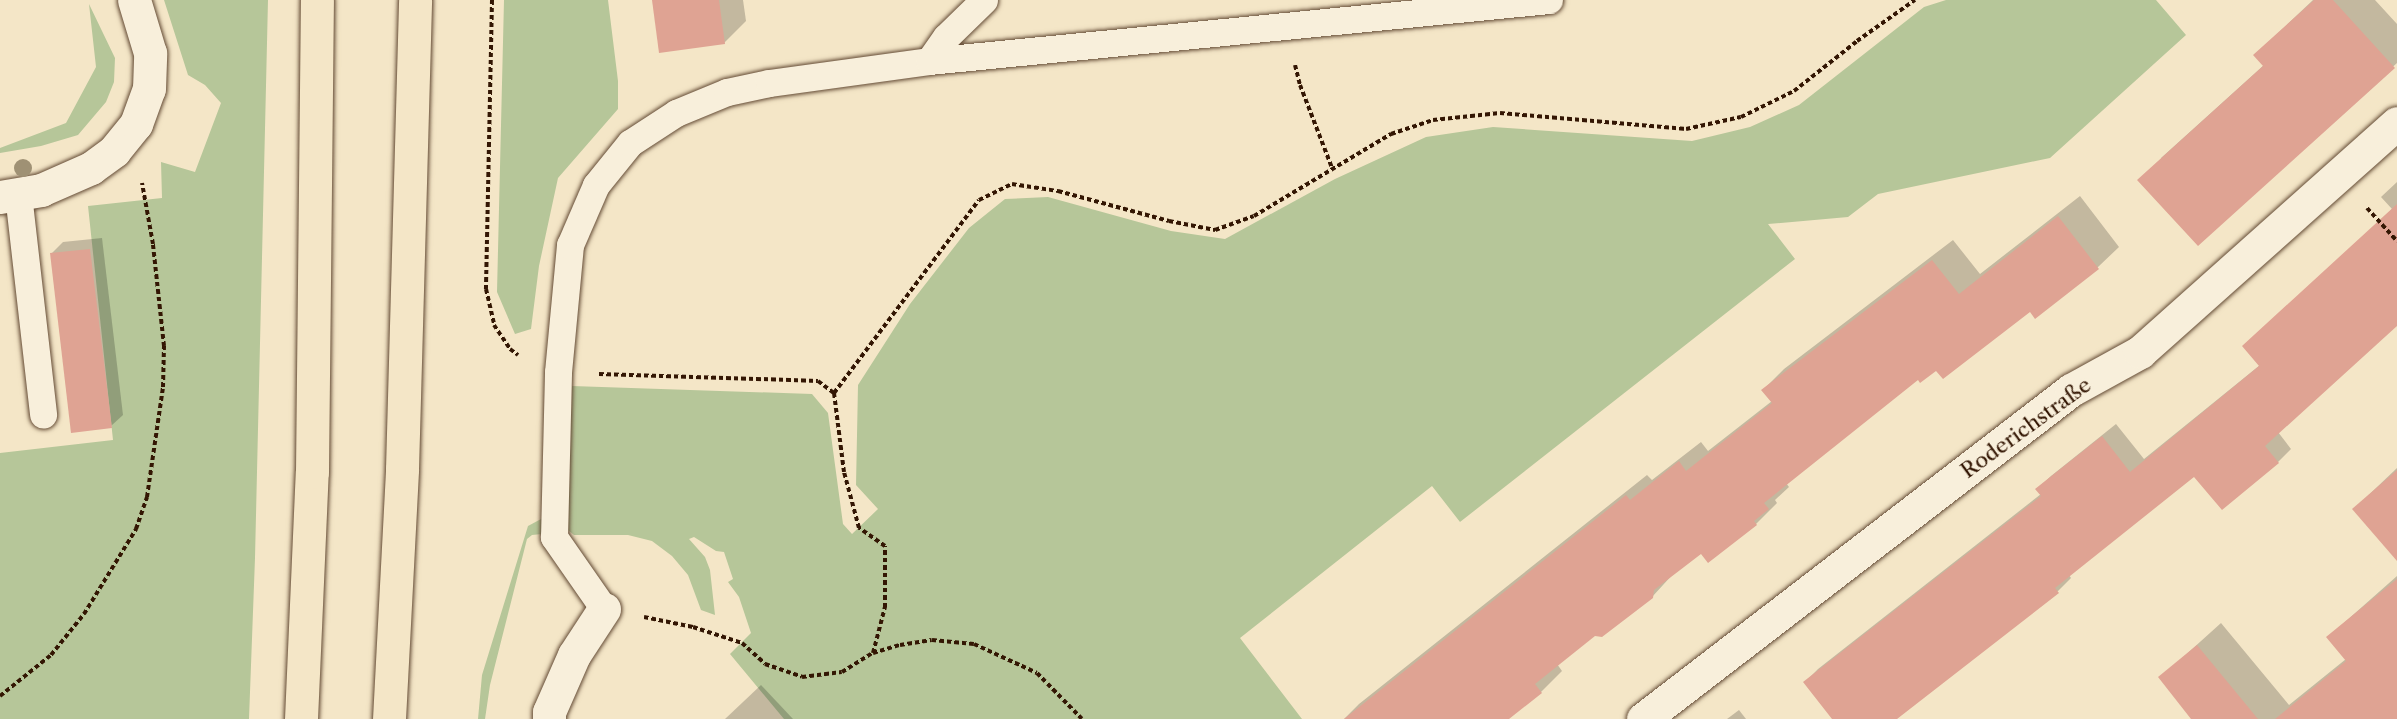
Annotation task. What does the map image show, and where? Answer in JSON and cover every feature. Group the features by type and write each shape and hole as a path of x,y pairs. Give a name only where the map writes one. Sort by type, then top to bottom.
{"highway":[{"path":"301,719 312,472 317,0"},
{"path":"389,719 402,469 415,0"}],"street":[{"path":"9,196 41,190 91,168 114,151 136,124 149,90 150,53 134,0"},
{"name":"Roderichstraße","path":"1643,719 2071,390 2140,352 2397,123"},
{"path":"549,719 549,712 574,655 604,609"}],"lane":[{"path":"929,61 946,37 984,0"},
{"path":"604,609 554,537 558,372 570,245 596,185 630,143 676,113 726,92 770,83 929,61 1549,0"},
{"path":"9,196 44,415"}],"path":[{"path":"492,0 486,289 494,324 510,349 536,369 558,372 818,381 834,393"},
{"path":"873,653 885,607 885,546 859,528 844,472 834,393 979,200 1012,184 1058,191 1169,221 1215,230 1254,216 1391,134 1433,120 1500,113 1686,129 1741,117 1794,91 1857,41 1915,0"},
{"path":"1287,26 1300,85 1332,168"},
{"path":"0,696 51,655 84,614 136,529 147,497 156,443 164,346 144,184 114,151"},
{"path":"604,609 693,627 742,643 765,664 802,677 842,672 873,653 932,640 974,644 1037,673 1082,719"}],"green space":[{"path":"164,0 268,0 249,719 0,719 0,453 113,440 88,206 162,198 161,162 195,172 221,103 205,85 188,75"},
{"path":"504,0 608,0 618,81 618,109 558,178 539,266 531,329 515,334 497,292"},
{"path":"1946,0 2156,0 2186,35 2050,158 1878,194 1848,217 1768,224 1795,259 1460,522 1432,486 1240,638 1302,719 784,719 730,654 751,633 739,597 728,582 733,579 724,552 716,551 694,537 689,539 705,557 710,570 715,615 701,610 688,575 672,556 652,541 628,535 574,535 568,530 572,386 812,394 828,413 843,524 852,534 878,509 856,485 858,385 910,304 969,228 1005,199 1048,197 1171,231 1225,239 1335,179 1426,137 1493,127 1692,141 1750,127 1799,105 1924,7"},
{"path":"89,4 115,58 114,82 106,102 78,135 41,146 0,153 0,148 66,123 96,67"},
{"path":"543,518 542,534 532,535 527,539 490,685 485,719 478,719 482,675 528,526"}],"building":[{"path":"652,0 719,0 725,44 659,53"},
{"path":"2314,0 2333,0 2395,68 2198,246 2137,180 2263,66 2253,55"},
{"path":"2397,204 2397,326 2265,446 2279,463 2222,510 2194,477 2055,588 2059,593 1897,719 1832,719 1803,682 2041,496 2035,489 2102,436 2130,472 2259,366 2242,346"},
{"path":"2058,216 2099,269 2035,319 2030,312 1943,379 1936,371 1920,383 1918,380 1764,503 1769,509 1754,521 1757,525 1708,563 1701,554 1654,590 1653,598 1602,637 1595,636 1535,684 1542,693 1509,719 1344,719 1626,495 1630,500 1679,461 1686,471 1772,403 1761,390 1932,260 1959,294"},
{"path":"90,249 112,428 71,433 50,253"},
{"path":"2397,470 2397,561 2352,509"},
{"path":"2397,579 2397,719 2275,719 2346,661 2326,637"},
{"path":"2197,645 2258,719 2191,719 2158,677"}]}
